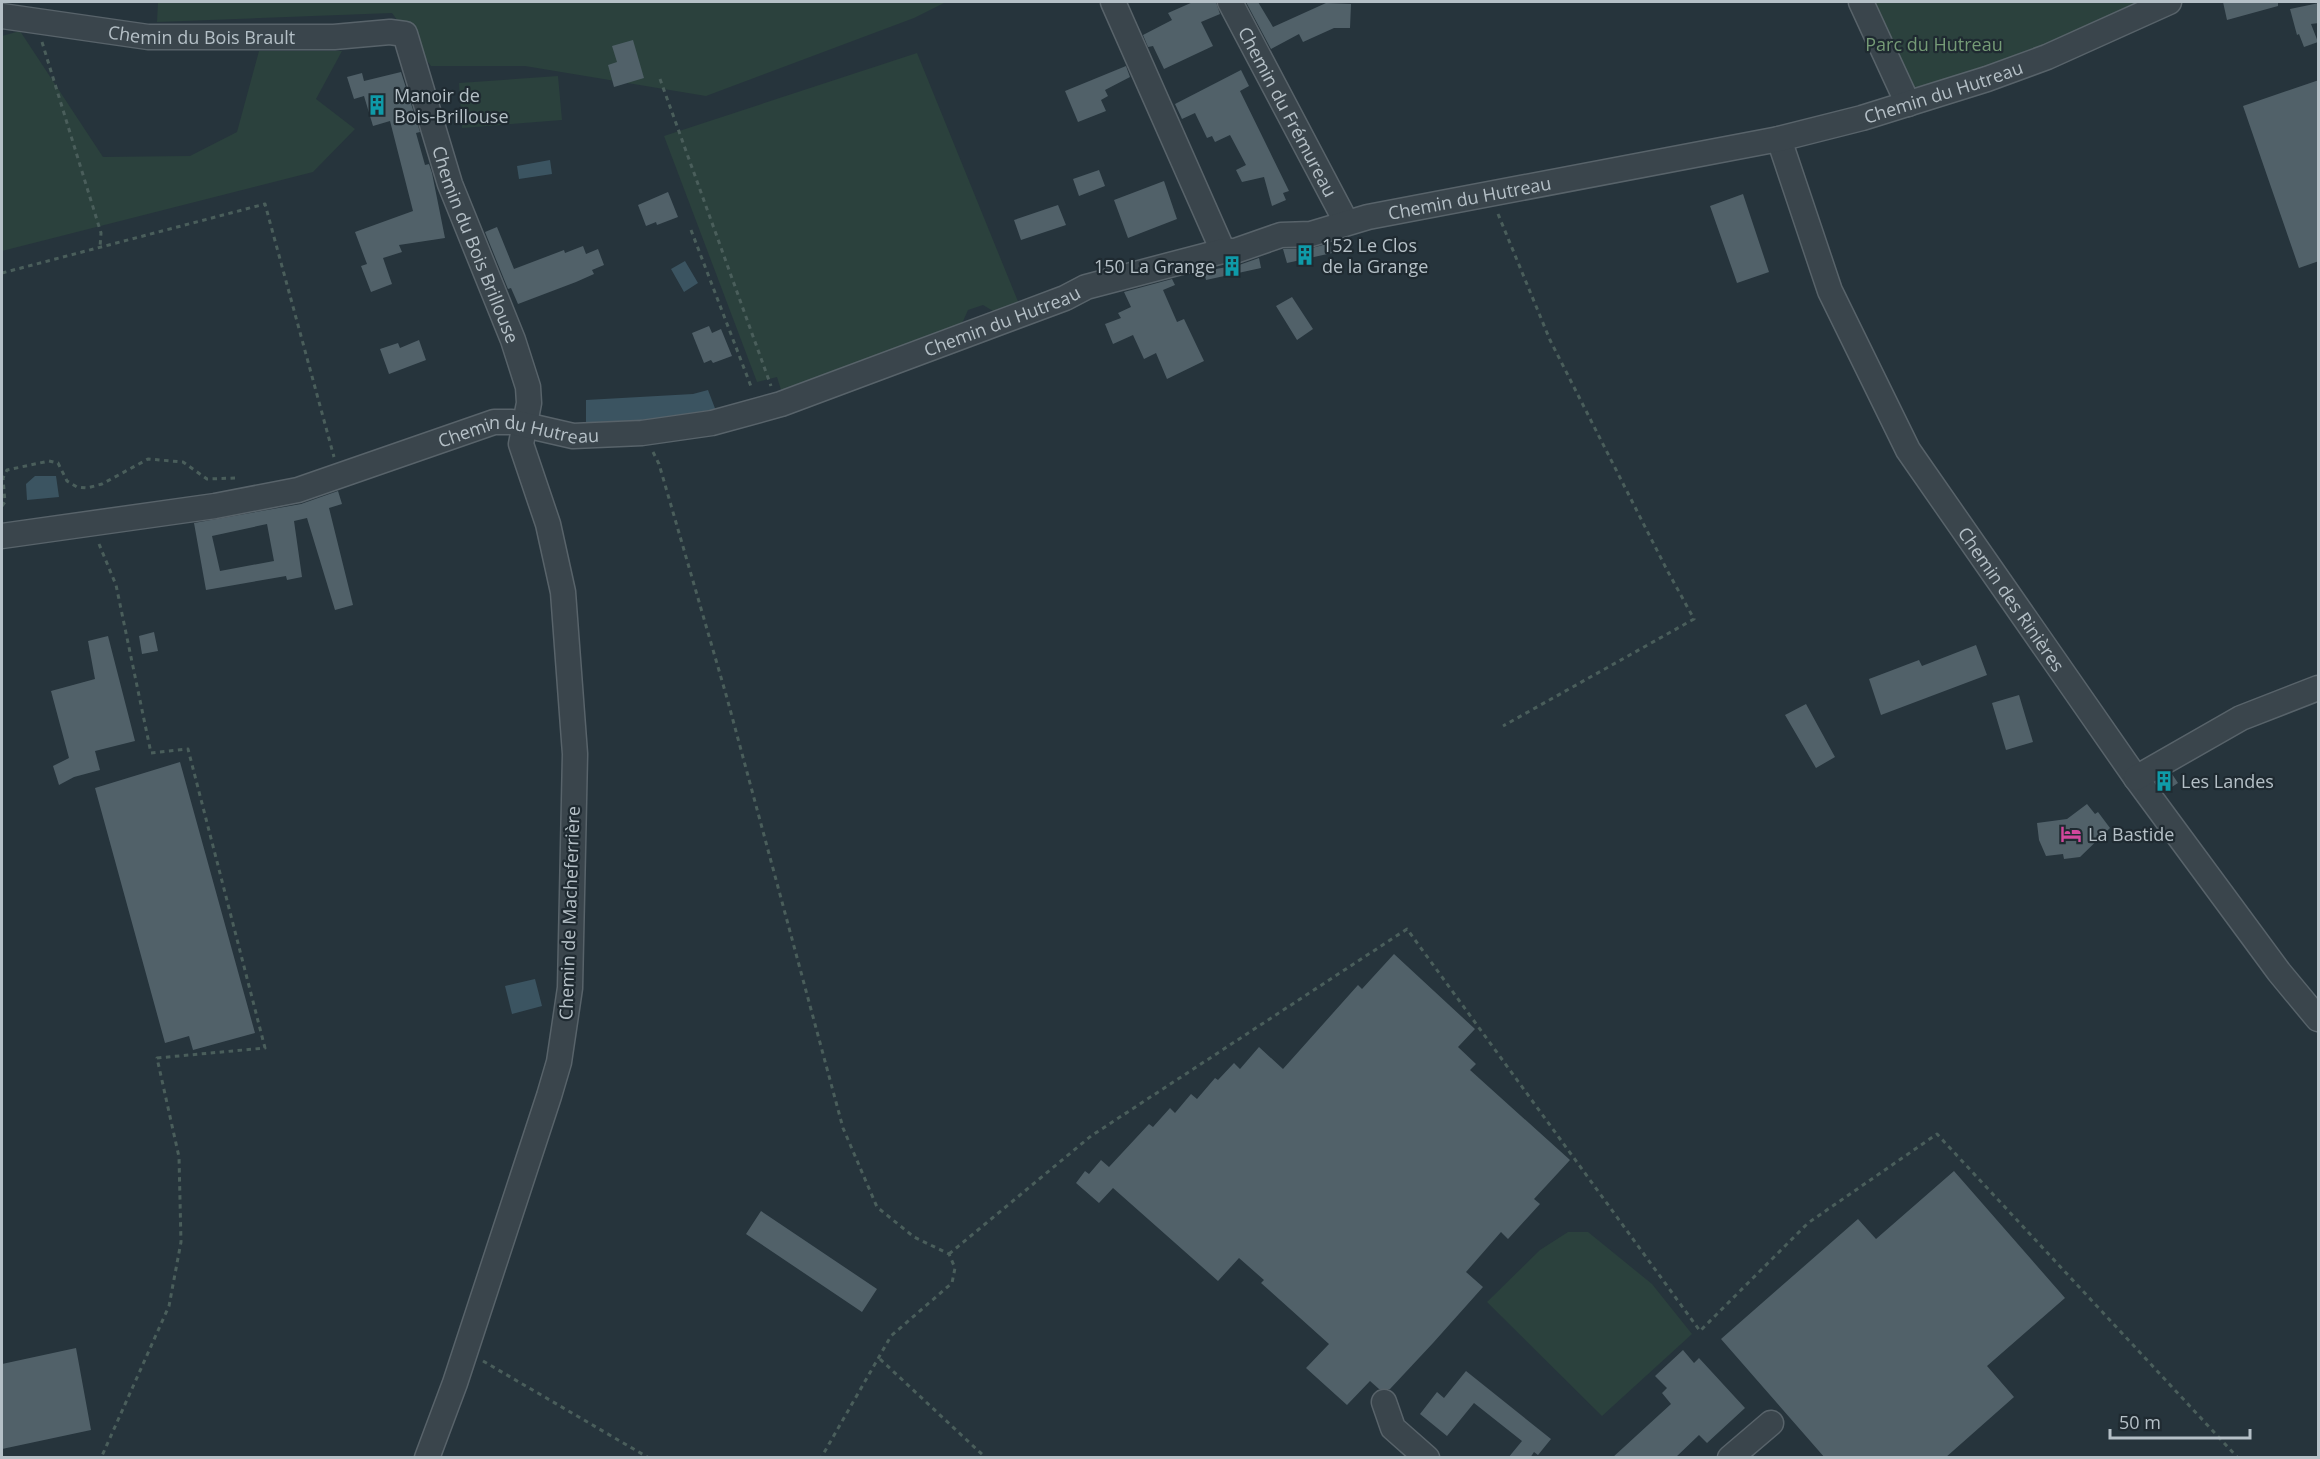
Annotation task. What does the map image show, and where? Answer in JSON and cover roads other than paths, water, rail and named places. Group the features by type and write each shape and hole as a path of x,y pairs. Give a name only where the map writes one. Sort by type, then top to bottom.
{"street":[{"path":"1113,2 1223,251"},
{"name":"Chemin du Frémureau","path":"1230,2 1345,223"},
{"path":"1861,2 1908,104"},
{"name":"Chemin du Hutreau","path":"2,536 215,506 298,490 482,425 504,422 573,436 642,433 712,423 769,408 1065,298 1086,287 1223,251 1235,251 1281,235 1311,234 1345,223 1489,193 1779,138 1908,104 2048,57 2169,2"},
{"name":"Chemin du Bois Brault","path":"2,16 148,37 334,37 402,32"},
{"name":"Chemin du Bois Brillouse","path":"402,32 408,37 450,184 513,340 525,377 529,394 525,425"},
{"name":"Chemin des Rinières","path":"1779,138 1830,291 1908,450 2136,778 2278,972 2319,1018"},
{"name":"Chemin de Macheferrière","path":"427,1458 466,1351 559,1062 570,988 575,754 571,674 556,557 521,444 525,425"},
{"path":"2136,778 2241,718 2319,688"},
{"path":"1384,1402 1393,1428 1398,1458"},
{"path":"1730,1458 1771,1423"},
{"path":"1393,1428 1427,1458"}],"water":[{"path":"550,160 552,174 519,179 517,166"},
{"path":"685,261 698,283 684,292 671,269"},
{"path":"708,390 716,411 675,422 586,427 586,400 693,394"},
{"path":"35,476 56,476 59,497 27,500 26,484"},
{"path":"535,979 542,1006 512,1014 505,986"}],"place":[{"name":"Manoir de Bois-Brillouse","path":"377,105"},
{"name":"152 Le Clos de la Grange","path":"1305,255"},
{"name":"150 La Grange","path":"1232,266"},
{"name":"Les Landes","path":"2164,781"},
{"name":"La Bastide","path":"2071,834"}],"park label":[{"name":"Parc du Hutreau","path":"1934,44"}]}
